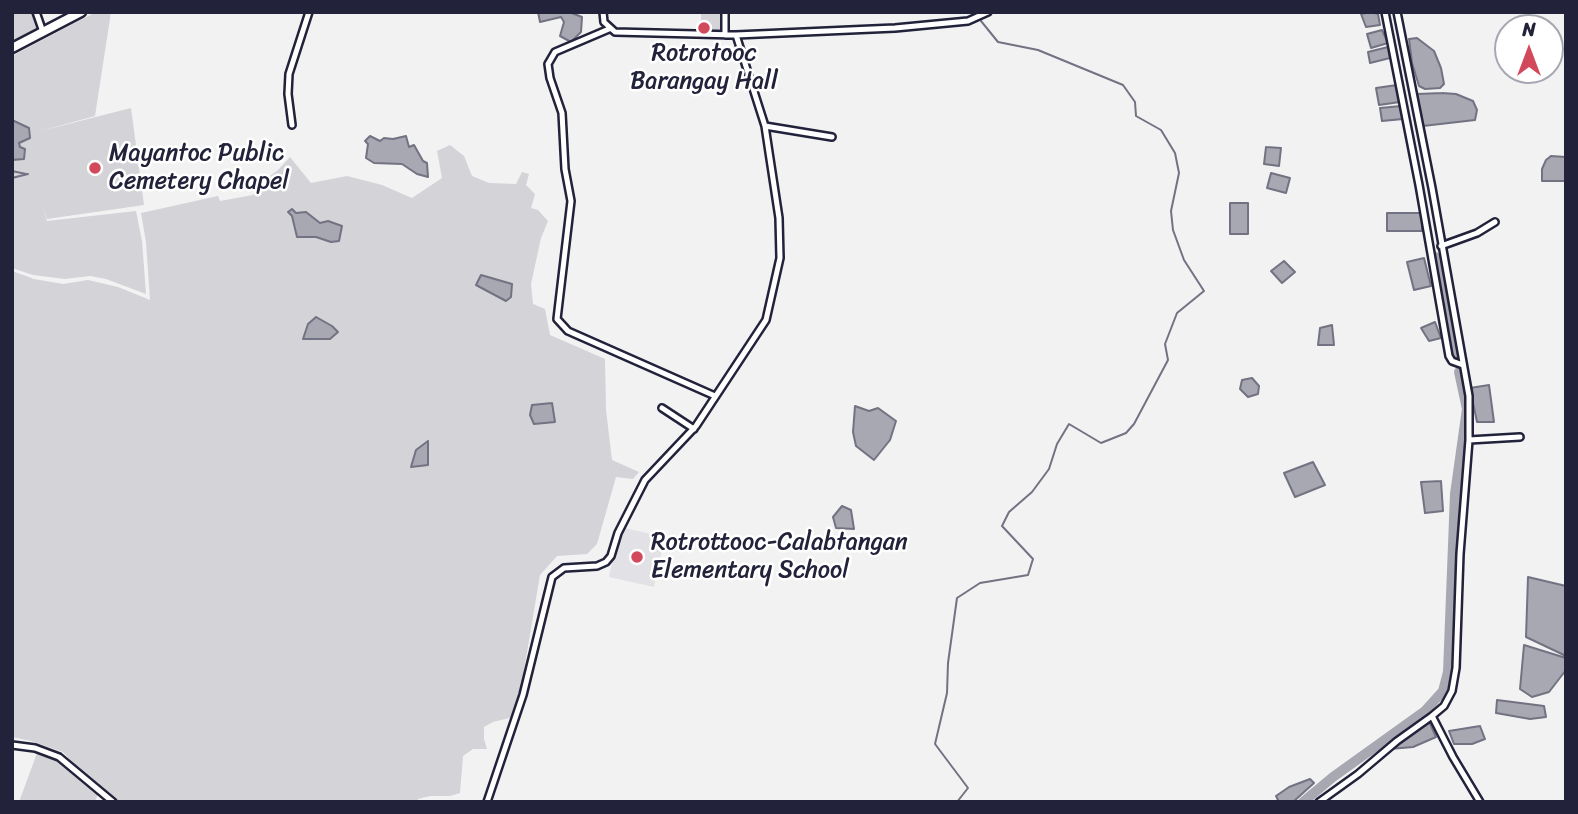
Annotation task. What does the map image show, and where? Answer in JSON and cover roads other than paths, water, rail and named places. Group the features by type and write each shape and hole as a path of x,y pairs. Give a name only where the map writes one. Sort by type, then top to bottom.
{"main road":[{"path":"12,48 80,12"}],"street":[{"path":"292,125 288,94 289,74 309,12"},
{"path":"603,12 604,22 615,32 726,35 919,26 968,21 988,12"},
{"path":"725,12 726,35"},
{"path":"1385,12 1449,356 1463,365"},
{"path":"1319,802 1444,706 1452,691 1456,668 1460,554 1469,440 1469,396 1397,12"},
{"path":"38,14 43,32"},
{"path":"609,29 555,52 548,64 562,113 565,169 571,201 557,319 568,331 716,396"},
{"path":"486,802 523,695 552,577 564,568 597,566 611,556 618,533 645,480 694,429 766,320 780,258 779,218 765,126 736,35"},
{"path":"765,126 832,137"},
{"path":"1441,246 1477,233 1495,222"},
{"path":"662,408 694,429"},
{"path":"1469,440 1520,436"},
{"path":"1432,716 1480,802"},
{"path":"12,745 35,748 58,757 113,802"}],"waterway":[{"path":"957,802 968,788 935,744 947,693 948,663 957,598 980,583 1028,575 1033,559 1002,526 1009,512 1032,492 1049,469 1057,444 1069,424 1101,443 1126,433 1134,424 1168,360 1165,344 1177,313 1204,291 1184,260 1173,230 1171,211 1179,173 1175,153 1161,130 1136,116 1135,102 1123,85 1038,50 998,42 981,21"},
{"path":"12,171 26,174"},
{"path":"12,178 28,174"},
{"path":"1430,230 1435,257"},
{"path":"1435,257 1456,359"},
{"path":"1303,802 1333,777 1425,711 1443,691 1448,672 1455,494 1467,409 1459,372"}],"place":[{"name":"Rotrotooc Barangay Hall","path":"704,28"},
{"name":"Mayantoc Public Cemetery Chapel","path":"95,168"},
{"name":"Rotrottooc-Calabtangan Elementary School","path":"637,557"}]}
